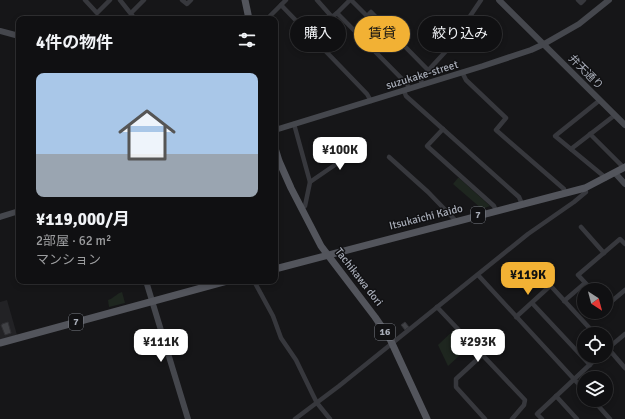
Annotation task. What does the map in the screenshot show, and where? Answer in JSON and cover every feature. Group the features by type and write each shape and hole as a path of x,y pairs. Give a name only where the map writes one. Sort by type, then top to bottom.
{"main road":[{"path":"245,0 248,16"},
{"name":"Tachikawa dori","path":"278,156 301,209 321,246 375,316 392,342 427,419"},
{"name":"Itsukaichi Kaido","path":"278,267 585,188 624,167"},
{"name":"7","path":"0,343 216,284"}],"street":[{"path":"85,0 97,13 110,0"},
{"path":"120,0 133,16"},
{"path":"131,13 144,0"},
{"path":"182,0 187,4 191,0"},
{"path":"270,16 286,0"},
{"path":"317,0 332,17 350,0 367,16 371,12 428,70"},
{"path":"422,84 421,81 428,70 447,50 481,0"},
{"name":"弁天通り","path":"499,0 625,125"},
{"path":"578,0 581,3 584,0"},
{"name":"suzukake-street","path":"278,129 407,90 544,44 579,24 609,0"},
{"path":"281,5 367,94 371,101"},
{"path":"337,13 407,84 405,95 519,197 522,204"},
{"path":"0,31 16,35"},
{"path":"462,72 466,80 506,118 496,130 564,189 565,193"},
{"path":"600,100 555,136 606,178"},
{"path":"571,149 615,115"},
{"path":"294,124 310,182 305,206 301,209"},
{"path":"443,129 427,146 494,206 496,211"},
{"path":"590,134 624,167"},
{"path":"310,182 362,147"},
{"path":"389,157 428,192 456,221"},
{"path":"615,173 625,184"},
{"path":"295,419 528,234 574,202 586,192 585,188"},
{"path":"0,217 16,212"},
{"path":"581,227 604,253"},
{"path":"564,301 585,282 578,275 620,239 625,244"},
{"path":"537,271 588,327"},
{"path":"478,275 516,318 577,382"},
{"path":"147,284 188,419"},
{"path":"256,284 273,316 281,338 296,360 317,403 330,419"},
{"path":"516,318 550,286"},
{"path":"613,300 625,290"},
{"path":"532,303 590,365 537,414 542,419"},
{"path":"437,307 524,400 524,405 512,419"},
{"path":"613,343 625,334"},
{"path":"482,355 456,379 456,388 485,419"},
{"path":"613,355 625,368"},
{"path":"556,396 577,419"},
{"path":"599,407 610,419"}],"shaded area":[{"path":"458,178 490,206 482,209 453,184"},
{"path":"122,292 125,303 109,307 108,300"},
{"path":"7,300 17,335 0,340 0,302"},
{"path":"455,329 470,346 448,366 438,345"}],"building":[{"path":"8,322 11,333 5,335 1,325"},
{"path":"405,322 409,327 405,330 401,325"}]}
